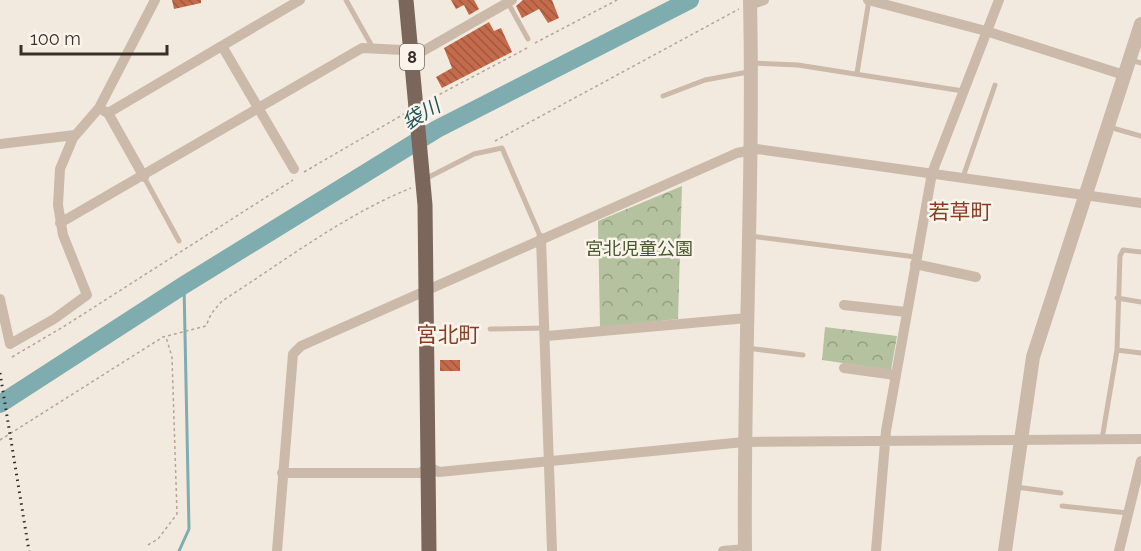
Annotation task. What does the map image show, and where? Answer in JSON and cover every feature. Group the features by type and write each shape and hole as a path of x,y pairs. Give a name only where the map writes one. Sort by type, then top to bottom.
{"main road":[{"name":"8","path":"406,0 411,51 412,113 423,181 428,288 429,551"}],"street":[{"path":"104,110 155,0"},
{"path":"0,299 10,344 87,295 60,223 58,188 60,169 66,150 75,135 104,110 222,46 300,0"},
{"path":"723,551 745,550 744,442 750,149 747,4 764,0"},
{"path":"869,0 895,4 1124,75"},
{"path":"876,551 885,441 932,173 999,0"},
{"path":"60,223 144,177 362,48 423,51 508,1"},
{"path":"1005,551 1033,357 1124,75 1135,61 1141,24"},
{"path":"222,46 294,169"},
{"path":"104,110 144,177"},
{"path":"0,144 75,135"},
{"path":"277,551 293,354 301,346 541,238 750,149 1141,203"},
{"path":"541,238 547,332 552,551"},
{"path":"915,261 976,277"},
{"path":"844,305 906,312"},
{"path":"547,332 747,318"},
{"path":"844,368 895,375"},
{"path":"282,473 420,473 429,467 439,472 744,442 1141,439"},
{"path":"1119,551 1141,460"}],"lane":[{"path":"346,0 373,49"},
{"path":"857,73 869,0"},
{"path":"508,1 528,39"},
{"path":"663,96 705,80 750,68 798,65 963,91"},
{"path":"962,178 995,85"},
{"path":"1107,126 1141,136"},
{"path":"423,181 474,154 501,147 541,238"},
{"path":"144,177 179,241"},
{"path":"748,236 915,261"},
{"path":"1102,439 1117,350 1120,256 1123,250 1141,252"},
{"path":"1117,298 1141,302"},
{"path":"490,329 547,332"},
{"path":"746,348 803,355"},
{"path":"1117,350 1141,353"},
{"path":"1014,487 1061,493"},
{"path":"1062,506 1128,513"}],"path":[{"path":"429,100 617,0"},
{"path":"490,144 747,4"},
{"path":"12,357 63,327 298,176 412,113"},
{"path":"0,440 165,336 206,326 211,314 232,294 384,200 423,181"},
{"path":"148,545 158,539 177,514 172,357 165,336"}],"green space":[{"name":"宮北児童公園","path":"682,186 678,319 600,328 598,221"},
{"path":"825,327 897,336 891,370 822,360"}],"building":[{"path":"172,0 201,0 201,3 174,9"},
{"path":"451,0 474,0 479,9 469,15 464,5 456,9"},
{"path":"523,0 552,0 559,18 548,23 539,9 522,18 516,6"},
{"path":"489,22 494,31 501,28 512,52 442,88 436,77 452,68 444,48"},
{"path":"440,360 460,360 460,371 440,371"}],"waterway":[{"name":"袋川","path":"0,404 184,285 437,129 690,0"},
{"name":"袋川","path":"179,551 189,529 184,285"}],"railway":[{"path":"0,373 29,551"}],"district":[{"name":"若草町","path":"960,212"},
{"name":"宮北町","path":"448,335"}]}
